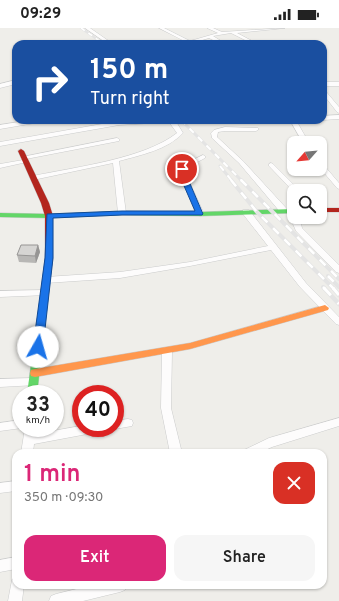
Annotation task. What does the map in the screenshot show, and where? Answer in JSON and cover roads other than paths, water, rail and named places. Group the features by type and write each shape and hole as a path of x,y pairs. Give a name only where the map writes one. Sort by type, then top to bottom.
{"street":[{"path":"87,28 105,40"},
{"path":"161,28 182,40"},
{"path":"209,28 222,33"},
{"path":"248,28 254,30"},
{"path":"196,40 222,33 283,28"},
{"path":"232,32 248,40"},
{"path":"209,36 216,40"},
{"path":"0,86 12,83"},
{"path":"327,84 339,84"},
{"path":"327,95 339,111"},
{"path":"327,118 339,118"},
{"path":"0,127 18,124"},
{"path":"0,144 113,124"},
{"path":"33,178 116,160 148,151 178,136 180,133 175,124"},
{"path":"295,124 302,136"},
{"path":"256,129 220,130 214,133 214,137 241,162 284,211"},
{"path":"0,166 23,157 117,140"},
{"path":"23,157 49,216 49,258 33,385"},
{"path":"200,214 182,172 185,166 203,157"},
{"path":"116,160 122,213"},
{"path":"271,165 289,184"},
{"path":"327,172 339,187"},
{"path":"327,210 339,210"},
{"path":"0,216 49,216 122,213 200,214 284,211"},
{"path":"246,212 303,285 339,322"},
{"path":"297,224 299,229 339,270"},
{"path":"46,280 120,276 190,264 273,247"},
{"path":"0,294 44,294"},
{"path":"0,383 167,350 256,328 325,308"},
{"path":"167,350 166,408 175,449"},
{"path":"124,424 128,423"},
{"path":"256,449 269,443 338,424"},
{"path":"0,427 12,425"},
{"path":"28,440 72,432"},
{"path":"27,449 28,437"},
{"path":"0,488 12,486"},
{"path":"0,566 12,564"},
{"path":"16,601 17,589"},
{"path":"56,601 104,589"}],"railway":[{"path":"81,28 98,40"},
{"path":"185,124 241,180"},
{"path":"220,166 232,181"},
{"path":"231,180 257,212 333,288"},
{"path":"241,180 339,279"},
{"path":"328,276 339,287"},
{"path":"324,288 339,304"},
{"path":"333,288 339,295"}]}
